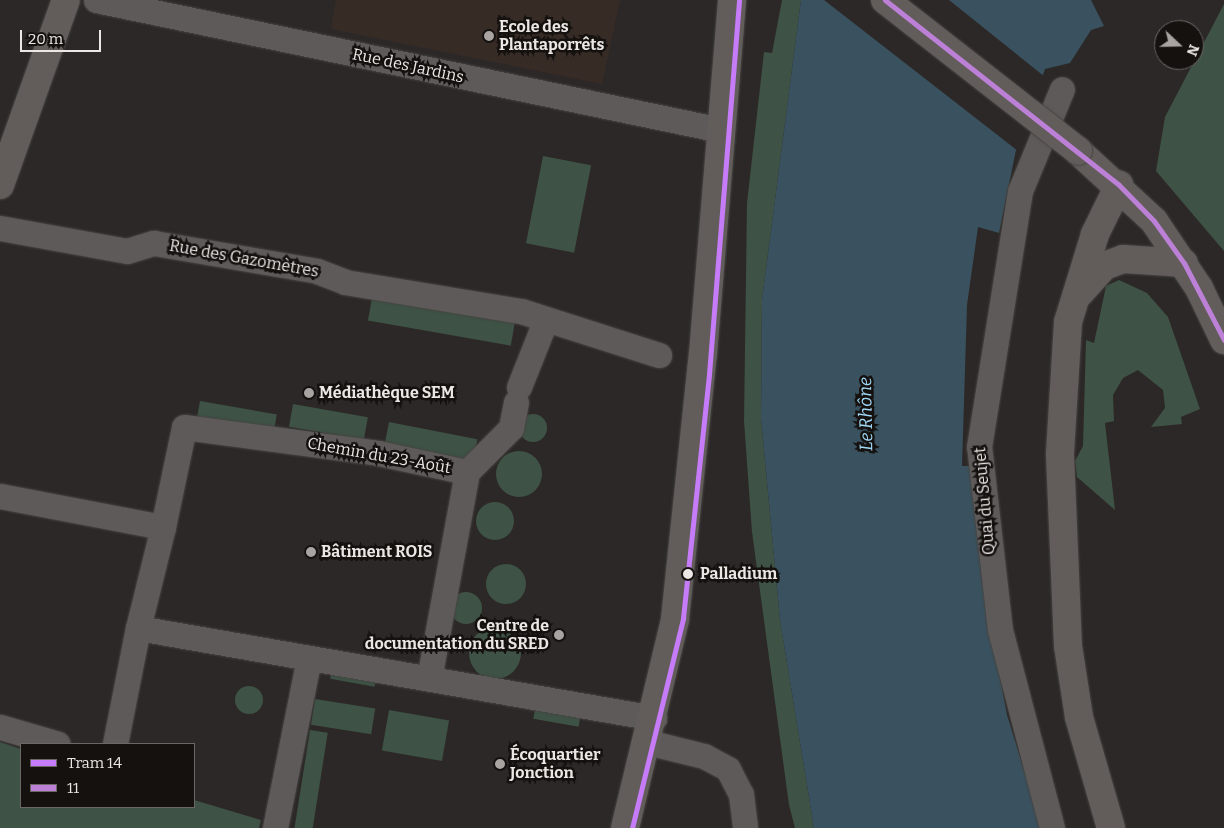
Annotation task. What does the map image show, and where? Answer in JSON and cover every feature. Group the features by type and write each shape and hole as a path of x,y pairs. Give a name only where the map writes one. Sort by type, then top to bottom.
{"street":[{"path":"0,185 66,0"},
{"name":"Rue des Jardins","path":"96,0 721,130"},
{"path":"625,828 650,730 675,619 732,0"},
{"path":"885,0 1078,152 1119,186 1154,221 1184,263 1224,340"},
{"name":"Quai du Seujet","path":"1052,828 1000,630 979,447 1020,191 1062,89"},
{"path":"1111,828 1079,717 1061,554 1062,380 1074,300 1096,234 1119,186"},
{"name":"Rue des Gazomètres","path":"0,228 126,251 154,243 317,271 345,282 546,319 658,355"},
{"path":"1074,300 1104,266 1123,259 1184,263"},
{"path":"467,472 511,428 518,395 546,319"},
{"name":"Chemin du 23-Août","path":"114,743 138,628 163,527 184,427 378,453 467,472 429,679"},
{"path":"0,496 163,527"},
{"path":"138,628 627,713 650,730 728,769 741,794 745,828"},
{"path":"275,828 309,658"},
{"path":"0,727 55,743"}],"shaded area":[{"name":"Ecole des Plantaporrêts","path":"336,0 620,0 602,84 331,29"}],"green space":[{"path":"782,0 801,0 762,300 761,418 780,620 814,828 795,828 789,805 752,532 744,421 747,203 764,52 772,53"},
{"path":"1224,4 1224,251 1156,171 1165,117 1190,70 1204,70 1204,42"},
{"path":"543,156 591,165 574,253 526,243"},
{"path":"1119,280 1147,293 1168,317 1200,409 1181,417 1182,424 1151,427 1165,408 1163,390 1138,370 1123,378 1113,395 1114,421 1105,423 1115,510 1077,477 1075,461 1083,446 1086,340 1094,343 1106,286"},
{"path":"373,292 516,317 511,346 368,321"},
{"path":"200,401 277,415 273,437 196,424"},
{"path":"293,404 368,417 364,440 289,427"},
{"path":"533,414 543,418 547,428 543,438 533,442 523,438 519,428 523,418"},
{"path":"389,422 477,439 472,465 384,448"},
{"path":"519,451 532,455 538,461 542,474 538,487 532,493 519,497 506,493 500,487 496,474 500,461 506,455"},
{"path":"495,502 508,508 514,521 508,534 495,540 482,534 476,521 482,508"},
{"path":"510,564 517,567 523,573 526,584 525,592 517,601 510,604 502,604 495,601 487,592 486,580 489,573 498,565"},
{"path":"466,592 478,596 482,608 478,620 466,624 454,620 450,608 454,596"},
{"path":"495,627 505,629 513,635 519,643 521,653 519,663 513,671 505,677 495,679 485,677 477,671 471,663 469,653 471,643 477,635 485,629"},
{"path":"332,669 376,677 375,687 330,679"},
{"path":"249,686 259,690 263,700 259,710 249,714 239,710 235,700 239,690"},
{"path":"315,699 375,709 371,734 311,725"},
{"path":"535,709 580,717 579,727 533,719"},
{"path":"389,710 449,721 442,761 382,750"},
{"path":"310,730 328,733 313,828 294,828"},
{"path":"0,742 20,749 20,808 195,808 195,800 261,820 259,828 0,828"}],"water":[{"name":"Le Rhône","path":"801,0 1091,0 1104,26 1091,30 1070,63 1045,69 1016,150 999,233 978,227 967,305 962,466 970,466 982,582 1007,715 1042,828 814,828 780,620 761,418 762,300"}],"pier":[{"path":"824,0 949,0 1045,77 1018,151"}],"tram line":[{"name":"14","path":"632,828 683,618 709,374 739,0"}],"transit line":[{"name":"11","path":"885,0 1119,185 1154,221 1184,263 1224,340"}],"place":[{"name":"Ecole des Plantaporrêts","path":"489,36"},
{"name":"Médiathèque SEM","path":"309,393"},
{"name":"Bâtiment ROIS","path":"311,552"},
{"name":"Palladium","path":"688,574"},
{"name":"Centre de documentation du SRED","path":"559,635"},
{"name":"Écoquartier Jonction","path":"500,764"}]}
